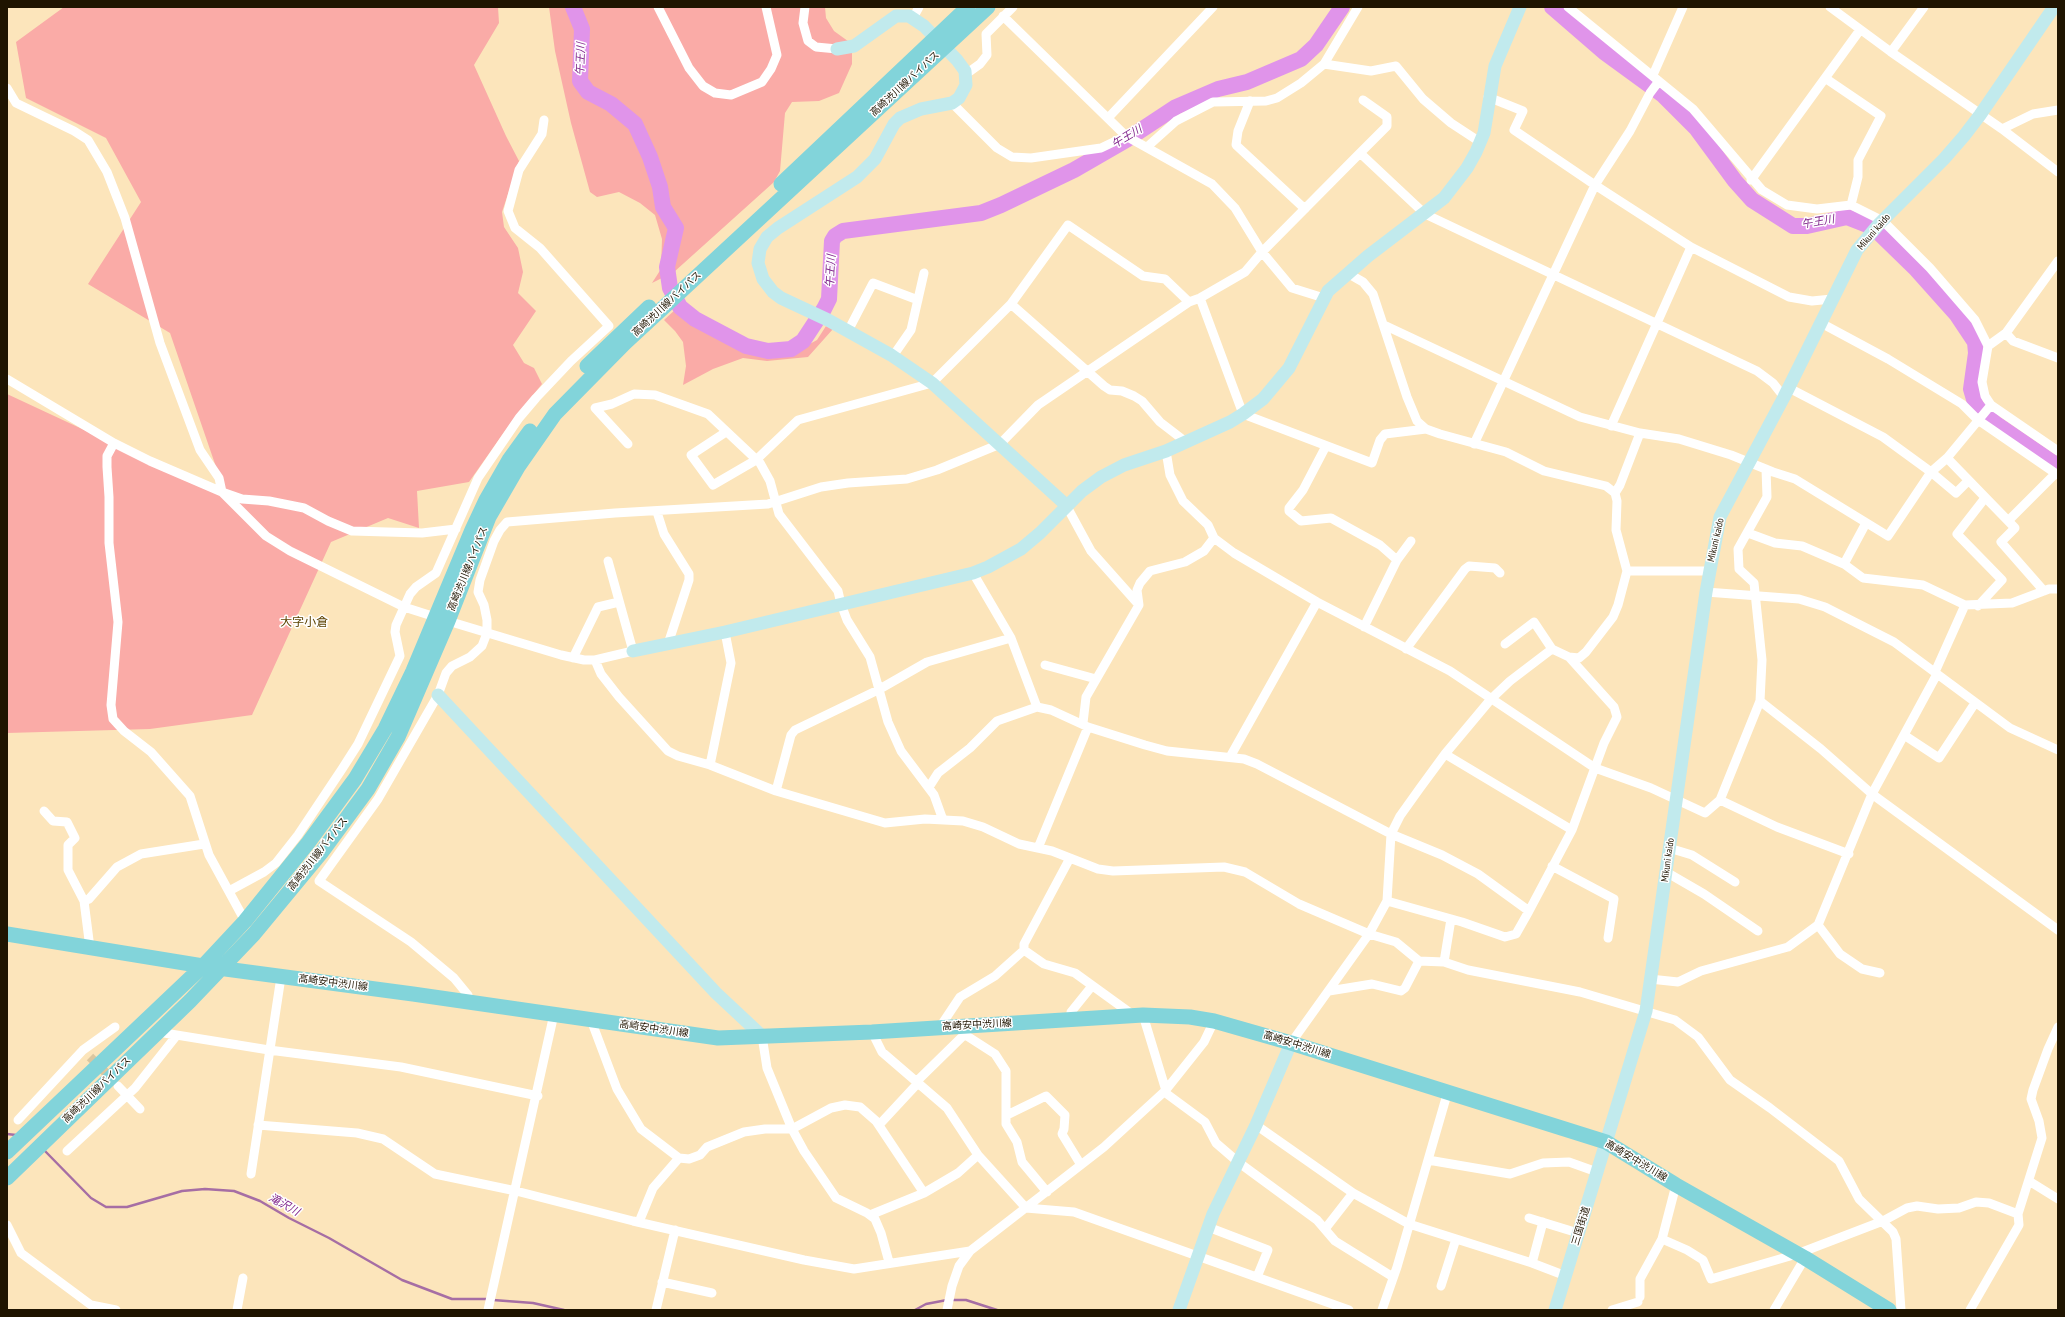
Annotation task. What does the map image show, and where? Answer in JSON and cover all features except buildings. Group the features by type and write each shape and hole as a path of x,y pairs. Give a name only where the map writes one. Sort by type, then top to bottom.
{"main road":[{"name":"高崎渋川線バイパス","path":"940,43 968,7"},
{"name":"高崎渋川線バイパス","path":"7,1178 158,1032 254,934 321,853 368,789 398,736 442,619 489,517 518,467 555,414 625,343 940,43 988,7"},
{"name":"高崎渋川線バイパス","path":"11,1148 204,966 245,920 308,843 372,753 413,671 442,619"},
{"name":"高崎安中渋川線","path":"7,934 204,966 468,1001 718,1038 872,1032 940,1027 962,1030 1071,1019 1138,1015 1190,1017 1214,1021 1448,1091 1606,1142 1676,1185 1801,1256 1889,1310"}],"street":[{"path":"658,7 689,68 698,80 703,86 715,93 731,95 762,82 771,69 776,55 766,7"},
{"path":"805,7 803,23 808,41 816,47 837,49 854,46 896,16 916,12 940,43 961,65 966,74 966,85 964,92 952,103 921,109 900,118 894,124 875,159 857,177 778,228 767,237 760,249 758,263 763,279 773,292 893,356 932,383 1066,505 1091,551 1139,605"},
{"path":"966,74 980,64 987,55 986,34 1013,7"},
{"path":"1108,118 1213,7"},
{"path":"1145,147 1176,121 1202,106 1213,102 1250,101 1277,98 1312,75 1324,64 1358,7"},
{"path":"7,88 16,103 74,131 88,140 107,172 125,218 160,343 200,450 219,478 222,492 266,536 290,551 404,607 573,658 596,660 725,632 973,573 1011,556 1040,533 1066,505 1082,491 1124,465 1166,451 1230,422 1243,414 1263,399 1289,368 1328,291 1368,256 1425,214 1456,183 1470,162 1480,142 1488,115 1488,98 1494,66 1520,7"},
{"path":"1568,7 1697,113 1762,190 1787,205 1817,209 1850,205 1881,222 1930,268 1975,320 1988,346 1982,382 1985,396 1990,406 2058,451"},
{"path":"1474,444 1504,383 1595,185 1630,131 1657,79 1683,7"},
{"path":"1830,7 1891,52 2002,129 2058,172"},
{"path":"1891,52 1924,7"},
{"name":"Mikuni kaido","path":"1606,1142 1646,1011 1709,571 1720,518 1786,392 1857,250 1881,222 1944,159 1980,115 2054,7"},
{"path":"1003,16 1127,137 1212,184 1235,208 1262,252 1292,288 1324,298"},
{"path":"1752,180 1860,30"},
{"path":"1324,64 1371,72 1396,66 1423,99 1451,123 1480,142"},
{"path":"1825,78 1881,116 1858,160 1858,177 1850,205"},
{"path":"1488,98 1523,111 1514,130 1595,185 1691,247 1788,297 1812,301 1832,299"},
{"path":"468,1001 468,995 454,978 411,942 319,881 378,799 438,695 446,673 452,666 478,652 482,646 487,633 485,611 478,592 494,542 500,530 508,522 615,513 657,512 775,503 781,499 821,487 848,483 907,479 937,470 1000,444 1038,405 1086,371 1189,302 1200,298 1245,272 1262,252 1387,126 1387,117 1363,100"},
{"path":"1250,101 1238,131 1236,145 1304,209"},
{"path":"952,103 997,148 1012,157 1031,158 1101,148 1127,137"},
{"path":"2002,129 2033,114 2058,110"},
{"path":"230,892 264,872 287,850 358,744 400,656 395,632 404,607 410,594 416,587 436,573 478,478 519,418 550,381 609,326 540,248 515,228 510,221 508,211 520,170 542,134 544,120"},
{"path":"1360,153 1425,214 1757,371 1786,392 1883,437 1931,472 1956,493 1968,481"},
{"path":"726,432 691,455 713,485 756,460 798,420 932,383 1011,304 1068,225 1143,276 1165,279 1189,302"},
{"path":"1611,426 1691,247"},
{"path":"1988,346 2006,333 2058,261"},
{"path":"893,356 911,330 924,273"},
{"path":"1349,274 1368,286 1384,325 1407,397 1417,421 1426,429 1506,452 1544,471 1606,486 1615,493 1617,501 1616,530 1627,571 1618,605 1613,617 1586,652 1579,658 1569,657 1552,649 1534,622 1505,644"},
{"path":"848,331 873,283 918,300"},
{"path":"1200,298 1243,414 1372,463 1380,440 1385,434 1426,429"},
{"path":"1011,304 1086,371 1110,390 1128,393 1142,401 1160,422 1186,442"},
{"path":"1820,323 1888,359 1962,404 1978,420 2057,474 2009,520"},
{"path":"1384,325 1504,383 1580,417 1640,433 1679,439 1731,454 1766,470 1795,479 1888,536 1931,472 1947,458 1990,406"},
{"path":"2006,333 2013,341 2058,358"},
{"path":"7,379 114,443 150,461 242,499 269,501 304,508 328,521 352,531 422,533 456,529"},
{"path":"628,444 595,408 612,404 634,394 661,396 708,414 756,460 770,481 779,514 838,591 847,620 870,656 878,690 888,722 901,751 934,795 943,820"},
{"path":"1615,493 1620,485 1640,433"},
{"path":"114,443 107,456 109,542 118,622 112,705 113,718 124,731 151,752 190,796 204,844 245,920"},
{"path":"1326,446 1303,490 1289,508 1289,511 1301,521 1330,518 1380,545 1397,560"},
{"path":"1166,451 1170,475 1183,501 1208,525 1214,538 1234,553 1318,602 1450,671 1595,768 1651,788 1705,813 1720,800 1760,701 1762,660 1754,584 1739,569 1738,549 1767,497 1766,470"},
{"path":"1947,458 1968,481 2009,520 2015,528 2001,542 2044,592"},
{"path":"1978,606 2002,580 1957,534 1985,498"},
{"path":"657,512 664,534 689,574 689,580 668,644"},
{"path":"1844,564 1866,523"},
{"path":"1748,533 1774,543 1802,546 1844,564 1863,578 1923,585 1965,605 1978,606 2012,603 2044,592 2058,589"},
{"path":"1038,848 1085,725 1086,697 1139,605 1137,590 1145,576 1150,572 1185,562 1204,551 1214,538"},
{"path":"1364,627 1397,560 1411,541"},
{"path":"608,561 633,651"},
{"path":"1406,649 1465,569 1469,566 1494,568 1500,573"},
{"path":"1627,571 1709,571"},
{"path":"973,573 1011,638 1037,706"},
{"path":"1706,592 1799,599 1824,607 1894,642 1975,704 2010,728 2058,750"},
{"path":"573,658 598,607 619,602"},
{"path":"1230,757 1318,602"},
{"path":"1650,979 1678,982 1701,971 1788,947 1818,925 1849,854 1872,794 1936,673 1965,605"},
{"path":"710,764 731,664 725,632"},
{"path":"776,791 791,735 795,730 878,690 927,662 1011,638"},
{"path":"1179,1310 1208,1227 1256,1125 1290,1043 1369,934 1387,901 1391,834 1400,816 1445,754 1491,699 1510,681 1552,649"},
{"path":"1387,901 1451,919 1506,937 1516,934 1572,830 1604,743 1617,717 1617,712 1569,657"},
{"path":"596,660 601,674 618,697 668,751 678,756 710,764 776,791 886,823 925,819 963,821 1019,844 1070,858 1098,869 1113,871 1210,866 1224,867 1245,872 1298,904 1369,934 1396,942 1419,960 1444,962 1468,970 1580,992 1675,1020 1687,1027 1698,1037 1730,1080 1840,1160 1859,1199 1883,1220 1893,1232 1896,1239 1901,1310"},
{"path":"1045,665 1096,679"},
{"path":"438,695 716,993 762,1036 767,1068 792,1129 836,1198 875,1219 881,1233 889,1262"},
{"path":"1760,701 1819,747 1872,794 2058,930"},
{"path":"1904,735 1939,758 1975,704"},
{"path":"929,787 938,773 970,748 997,721 1037,706 1085,725 1167,751 1230,757 1257,764 1391,834 1442,855 1478,874 1529,911"},
{"path":"1445,754 1572,830"},
{"path":"1720,800 1776,827 1849,854"},
{"path":"44,811 53,821 67,822 74,838 68,845 68,870 84,900 90,948"},
{"path":"84,900 89,900 117,866 141,854 204,844"},
{"path":"1670,848 1692,855 1735,882"},
{"path":"940,1027 960,997 995,976 1024,950 1024,944 1070,858"},
{"path":"1552,866 1614,899 1608,938"},
{"path":"1666,872 1704,894 1758,931"},
{"path":"1444,962 1451,919"},
{"path":"1818,925 1845,957 1862,969 1880,973"},
{"path":"1024,950 1044,964 1075,973 1092,986 1138,1015 1165,1091 1205,1122 1216,1143 1238,1162 1317,1220 1335,1241 1393,1277"},
{"path":"1329,991 1372,984 1402,991 1419,960"},
{"path":"251,1174 281,977"},
{"path":"1071,1019 1072,1012 1092,986"},
{"path":"489,1308 538,1096 554,1014"},
{"path":"591,1020 617,1089 641,1129 679,1158 689,1159 700,1155 707,1148 744,1132 765,1129 792,1129 831,1108 845,1105 860,1107 870,1114 879,1125 924,1193"},
{"path":"947,1310 952,1286 959,1266 970,1251 1104,1147 1165,1091 1204,1042 1214,1021"},
{"path":"18,1120 83,1050 115,1026"},
{"path":"1970,1310 2019,1225 2018,1214 2042,1138 2040,1121 2031,1099 2048,1049 2058,1027"},
{"path":"879,1125 962,1030 995,1054 1006,1071 1006,1124 1017,1142 1022,1162 1047,1192"},
{"path":"158,1032 269,1050 400,1067 538,1096"},
{"path":"872,1032 882,1052 947,1108 978,1155 1026,1208 1074,1212 1349,1310"},
{"path":"67,1151 135,1088 177,1035"},
{"path":"83,1050 90,1057"},
{"path":"118,1086 140,1109"},
{"path":"1382,1310 1448,1091"},
{"path":"1007,1116 1046,1096 1065,1115 1062,1134 1081,1165"},
{"path":"258,1125 357,1133 383,1139 435,1174 516,1191 639,1222 804,1260 854,1268 970,1251"},
{"path":"1256,1125 1353,1192 1409,1224 1532,1263 1566,1276"},
{"name":"三国街道","path":"1555,1310 1606,1142"},
{"path":"870,1215 924,1193 958,1173 978,1155"},
{"path":"639,1222 653,1188 679,1158"},
{"path":"1428,1160 1510,1174 1543,1163 1569,1162 1597,1172"},
{"path":"2029,1181 2058,1199"},
{"path":"1612,1310 1639,1300 1640,1279 1662,1240 1676,1185"},
{"path":"1325,1229 1353,1192"},
{"path":"1662,1240 1687,1250 1702,1260 1711,1279 1801,1256 1907,1208 1917,1206 1945,1209 1959,1208 1976,1202 1989,1203 2018,1214"},
{"path":"1529,1218 1578,1233"},
{"path":"1532,1263 1543,1222"},
{"path":"7,1225 21,1253 90,1307 116,1310"},
{"path":"1208,1227 1268,1250 1257,1277"},
{"path":"656,1310 675,1230"},
{"path":"1440,1286 1456,1239"},
{"path":"1774,1310 1801,1256"},
{"path":"237,1310 243,1278"},
{"path":"662,1282 712,1293"}],"shaded area":[{"path":"64,7 498,7 499,23 474,65 519,161 502,212 504,227 518,248 523,272 518,293 536,311 513,345 524,363 534,368 542,384 512,421 469,482 417,491 419,528 388,518 331,542 252,715 150,729 7,733 7,394 226,496 170,333 88,284 141,202 106,138 26,98 16,42"},
{"path":"549,7 825,7 826,18 834,31 852,44 852,64 839,93 819,101 792,102 785,113 780,171 774,182 674,272 652,283 661,269 662,239 655,215 640,203 619,192 597,197 590,192 571,123 555,51"},
{"path":"677,308 695,322 729,341 746,349 771,355 795,352 817,340 826,326 833,329 808,357 767,361 743,358 713,369 683,385 686,366 683,342 664,320"}],"waterway":[{"name":"午王川","path":"573,7 582,29 580,81 588,92 611,104 635,124 650,157 660,187 663,207 676,228 667,267 670,288 680,307 695,319 746,346 768,351 791,349 803,341 824,309 829,299 832,241 835,236 843,231 981,213 1001,205 1074,170 1126,140 1176,107 1218,89 1247,82 1301,59 1316,45 1342,7"},
{"name":"午王川","path":"1552,7 1604,52 1663,95 1696,128 1735,181 1752,200 1793,226 1807,226 1847,217 1870,226 1878,232 1915,268 1957,315 1975,342 1976,353 1971,389 1976,406 1995,423 2058,466"},
{"name":"滝沢川","path":"7,1134 16,1135"},
{"name":"滝沢川","path":"44,1150 91,1198 106,1207 127,1207 182,1191 205,1189 234,1191 260,1201 289,1218 329,1238 402,1280 452,1299 488,1299"},
{"name":"滝沢川","path":"493,1300 533,1303 564,1310"},
{"name":"滝沢川","path":"915,1310 926,1304 947,1300"},
{"name":"滝沢川","path":"952,1300 966,1300 997,1310"}],"tunnel":[{"path":"90,1057 113,1080"}],"district":[{"name":"大字小倉","path":"304,623"}]}
